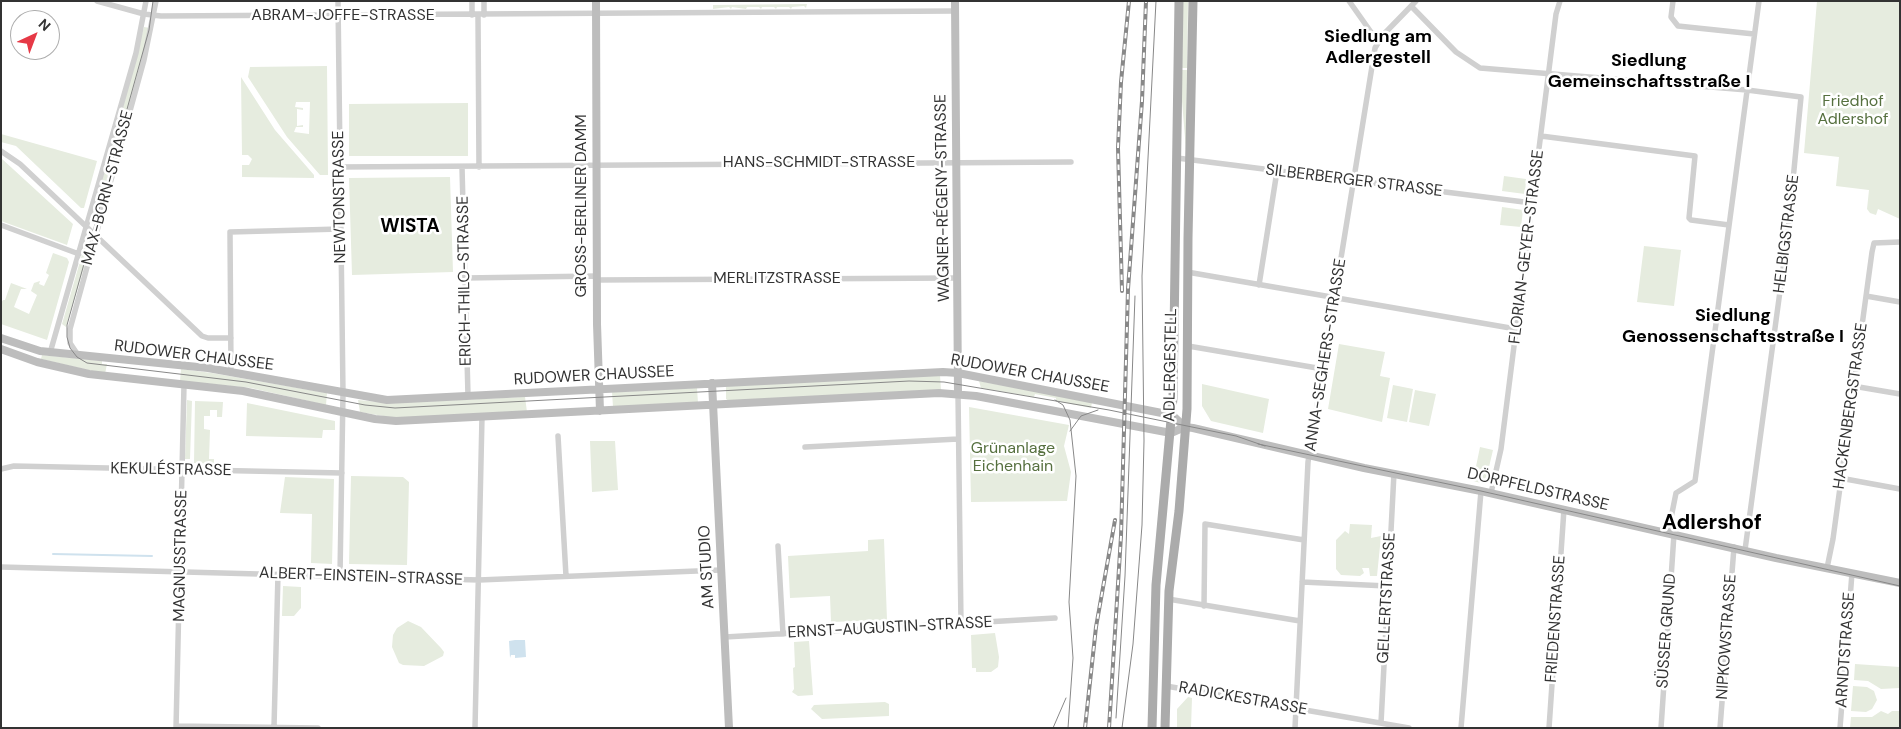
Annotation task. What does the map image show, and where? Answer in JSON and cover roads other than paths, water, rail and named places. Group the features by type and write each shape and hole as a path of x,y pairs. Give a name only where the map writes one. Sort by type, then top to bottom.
{"main road":[{"name":"GROSS-BERLINER DAMM","path":"596,1 596,278 600,411"},
{"name":"WAGNER-RÉGENY-STRASSE","path":"955,1 958,394"},
{"name":"ADLERGESTELL","path":"1152,728 1156,585 1172,415 1180,1"},
{"name":"ADLERGESTELL","path":"1165,728 1168,599 1180,502 1185,427 1193,1"},
{"name":"RUDOWER CHAUSSEE","path":"1,338 50,353 231,372 387,400 943,372 958,373 1172,415"},
{"name":"RUDOWER CHAUSSEE","path":"1,349 37,362 81,373 243,390 343,412 396,421 958,394 1171,433"},
{"name":"AM STUDIO","path":"712,383 729,728"},
{"path":"1171,433 1185,427 1172,415"},
{"name":"DÖRPFELDSTRASSE","path":"1185,427 1900,583"}],"street":[{"name":"ABRAM-JOFFE-STRASSE","path":"97,1 153,16 955,11"},
{"name":"MAX-BORN-STRASSE","path":"50,353 87,228 137,46 146,1"},
{"name":"MAX-BORN-STRASSE","path":"82,356 73,350 69,334 144,60 156,1"},
{"name":"NEWTONSTRASSE","path":"338,1 343,393 340,576"},
{"path":"472,1 478,15 479,167"},
{"path":"478,15 484,1"},
{"path":"1349,1 1378,42 1416,1"},
{"name":"FLORIAN-GEYER-STRASSE","path":"1492,493 1501,449 1556,14 1560,1"},
{"path":"1673,1 1671,18 1678,26 1754,34"},
{"path":"1541,136 1695,156 1689,218 1729,225 1759,1"},
{"path":"1411,6 1456,52 1480,68 1747,90"},
{"name":"ANNA-SEGHERS-STRASSE","path":"1295,728 1309,455 1378,42"},
{"name":"HELBIGSTRASSE","path":"1745,550 1788,232 1801,97 1747,90"},
{"path":"1,151 12,157 202,336 208,338 231,338"},
{"name":"SILBERBERGER STRASSE","path":"1177,158 1532,204"},
{"name":"HANS-SCHMIDT-STRASSE","path":"339,167 1071,162"},
{"name":"ERICH-THILO-STRASSE","path":"462,167 468,396"},
{"path":"1259,285 1277,171"},
{"path":"1,225 79,254"},
{"name":"SÜSSER GRUND","path":"1661,728 1671,534 1676,493 1695,481 1729,225"},
{"path":"231,372 230,232 340,229"},
{"name":"HACKENBERGSTRASSE","path":"1827,568 1833,540 1840,478 1874,243 1900,242"},
{"path":"1187,272 1516,329"},
{"name":"MERLITZSTRASSE","path":"465,278 957,278"},
{"path":"1866,296 1900,302"},
{"path":"1188,346 1323,369"},
{"name":"MAGNUSSTRASSE","path":"176,727 184,385"},
{"path":"1853,386 1900,394"},
{"path":"958,394 961,624"},
{"path":"475,728 482,417"},
{"path":"558,436 566,576"},
{"path":"805,447 958,439"},
{"name":"KEKULÉSTRASSE","path":"1,469 14,466 342,473"},
{"name":"GELLERTSTRASSE","path":"1380,723 1394,473"},
{"path":"1840,478 1900,490"},
{"path":"1460,728 1481,491"},
{"name":"FRIEDENSTRASSE","path":"1549,728 1564,509"},
{"path":"1204,606 1205,524 1304,540"},
{"path":"778,546 783,634"},
{"name":"NIPKOWSTRASSE","path":"1720,728 1734,547"},
{"name":"ALBERT-EINSTEIN-STRASSE","path":"1,567 479,580 721,570"},
{"name":"ARNDTSTRASSE","path":"1840,728 1852,573"},
{"path":"274,727 278,574"},
{"path":"1302,582 1387,586"},
{"path":"1168,599 1300,621"},
{"name":"ERNST-AUGUSTIN-STRASSE","path":"725,637 1055,618"},
{"name":"RADICKESTRASSE","path":"1166,686 1409,728"},
{"path":"176,727 318,728"}],"water":[{"path":"525,640 526,657 515,658 515,655 511,655 510,658 509,641"}],"waterway":[{"path":"53,554 152,556"}],"tram line":[{"path":"153,1 149,30 67,325 67,337 70,348 77,357 87,363 246,382 365,405 395,408 909,381 944,382 1109,410 1236,436 1265,446"},
{"path":"1122,728 1133,644 1142,525 1144,441 1142,276 1156,1"},
{"path":"1116,718 1125,576 1135,296"},
{"path":"1055,400 1063,405 1070,420 1076,476 1069,602 1073,658 1068,728"},
{"path":"1070,431 1081,416 1098,410"},
{"path":"1258,444 1481,491 1900,586"},
{"path":"1053,728 1066,698"}],"railway":[{"path":"1122,291 1118,148 1121,82 1129,1"},
{"path":"1109,728 1121,536 1128,289 1142,101 1146,1"},
{"path":"1085,728 1096,627 1115,520"}],"district":[{"name":"Siedlung am Adlergestell","path":"1378,47"},
{"name":"Siedlung Gemeinschaftsstraße I","path":"1649,71"},
{"name":"WISTA","path":"410,227"},
{"name":"Siedlung Genossenschaftsstraße I","path":"1733,326"},
{"name":"Adlershof","path":"1712,523"}],"park label":[{"name":"Friedhof Adlershof","path":"1853,111"},
{"name":"Grünanlage Eichenhain","path":"1013,458"}]}
